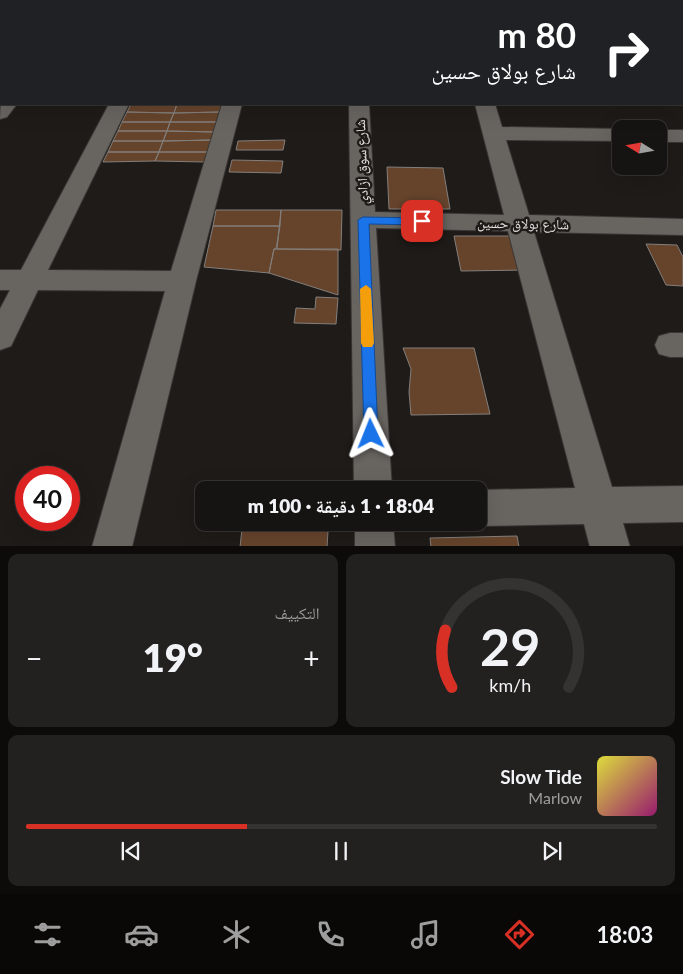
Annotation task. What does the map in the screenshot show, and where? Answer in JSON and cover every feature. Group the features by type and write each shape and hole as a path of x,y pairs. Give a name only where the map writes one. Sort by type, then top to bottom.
{"street":[{"path":"0,338 118,105"},
{"path":"112,546 182,281 232,105"},
{"name":"شارع سوق ازادي","path":"359,105 373,481"},
{"path":"485,105 610,546"},
{"path":"494,133 612,135"},
{"path":"668,136 683,136"},
{"name":"شارع بولاق حسين","path":"363,220 683,227"},
{"path":"0,280 182,281"},
{"path":"487,508 683,504"},
{"path":"374,531 375,546"}],"building":[{"path":"130,105 177,105 174,113 127,112"},
{"path":"177,105 223,105 220,112 174,113"},
{"path":"127,112 174,113 170,122 122,122"},
{"path":"220,112 218,122 170,122 174,113"},
{"path":"122,122 170,122 167,131 118,131"},
{"path":"170,122 218,122 215,132 167,131"},
{"path":"118,131 167,131 163,141 113,141"},
{"path":"167,131 215,132 213,140 163,141"},
{"path":"213,140 208,152 159,152 163,141"},
{"path":"285,140 283,150 236,150 238,141"},
{"path":"113,141 163,141 159,152 108,152"},
{"path":"108,152 159,152 155,161 103,162"},
{"path":"159,152 208,152 205,162 155,161"},
{"path":"232,160 283,161 281,173 229,172"},
{"path":"387,167 443,168 450,209 389,209"},
{"path":"216,210 281,210 280,226 213,226"},
{"path":"281,210 342,210 341,250 277,249"},
{"path":"213,226 280,226 269,273 204,267"},
{"path":"454,236 517,236 529,270 461,271"},
{"path":"646,244 677,245 683,257 683,286 666,285"},
{"path":"274,249 338,249 338,295 269,273"},
{"path":"316,297 338,298 336,324 294,323 296,308 315,309"},
{"path":"403,348 474,348 490,414 411,415 409,392 411,369"},
{"path":"242,531 328,531 327,546 240,546"},
{"path":"517,536 519,546 431,546 430,538"}],"slow traffic":[{"path":"366,289 368,343"}],"route":[{"path":"371,434 363,220 422,221"}]}
